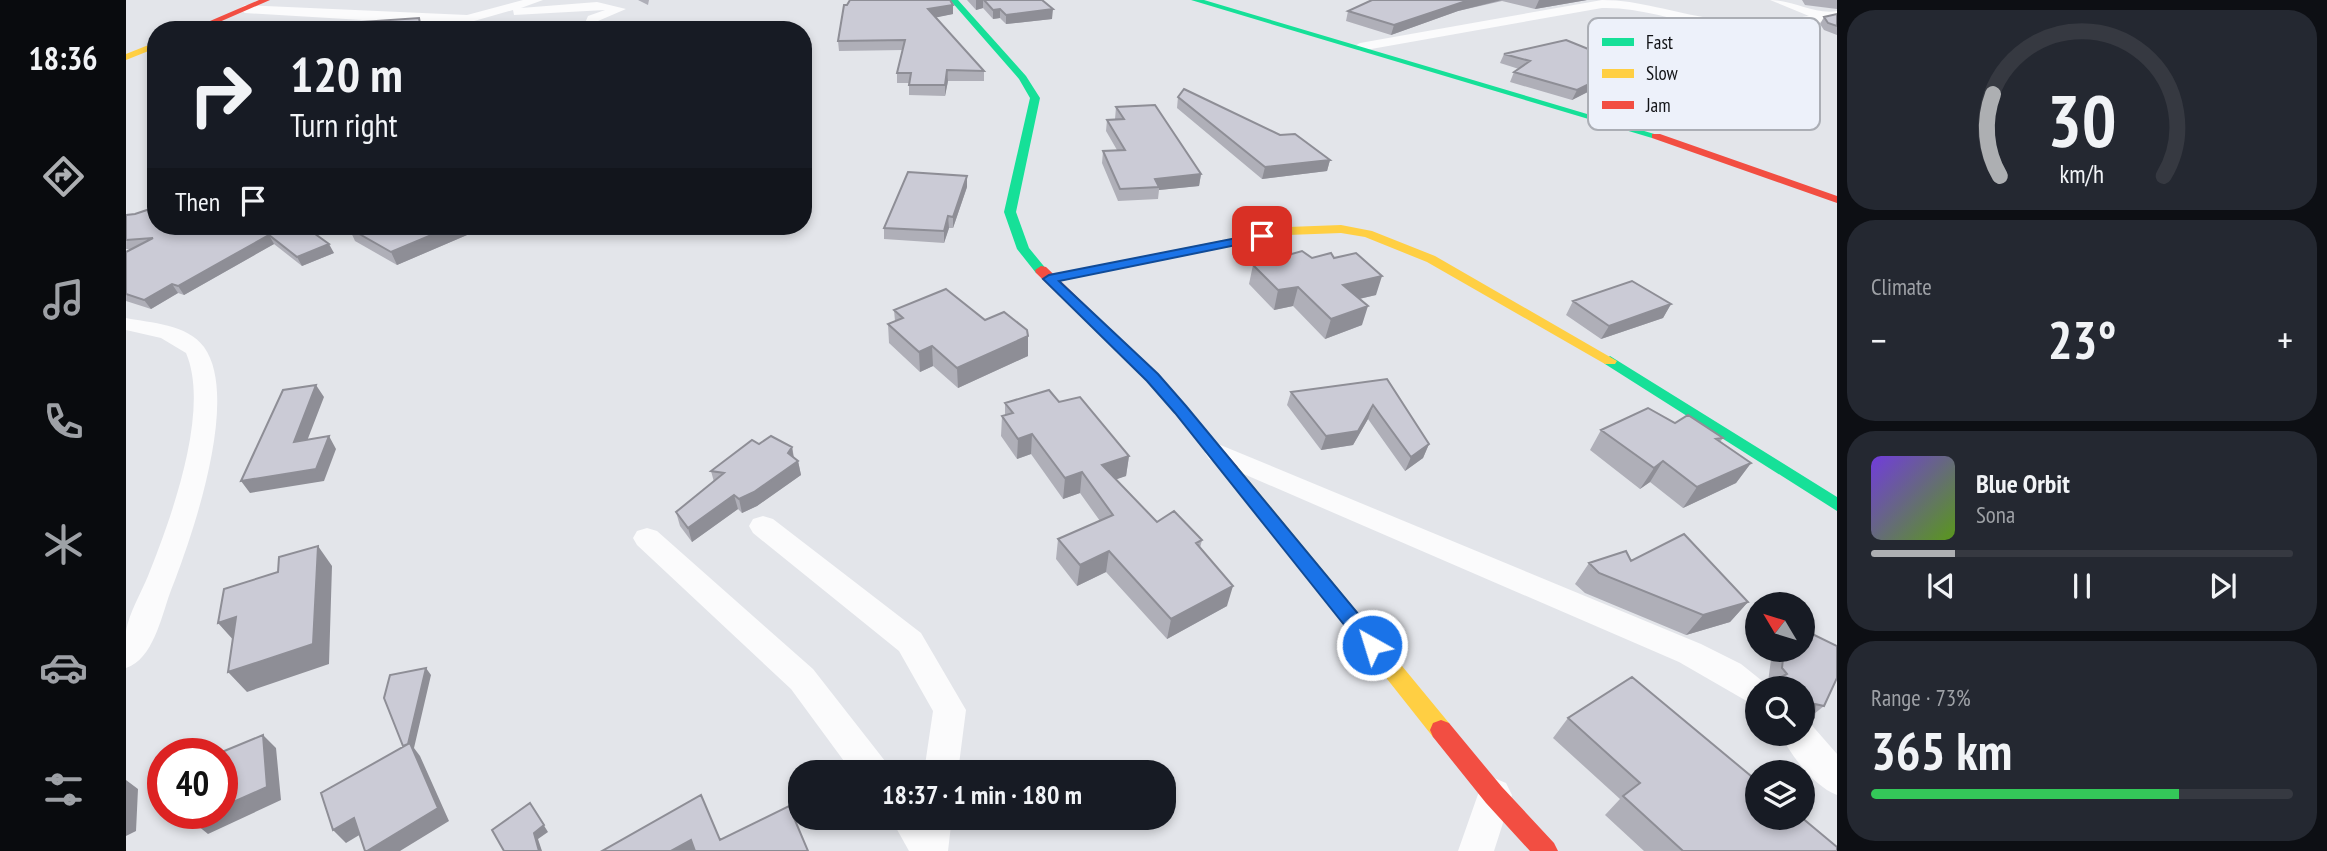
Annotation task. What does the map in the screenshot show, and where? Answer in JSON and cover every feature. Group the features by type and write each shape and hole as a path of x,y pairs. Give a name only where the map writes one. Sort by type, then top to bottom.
{"main road":[{"path":"215,21 266,0"},
{"path":"954,0 1032,88 1035,97 1010,212 1014,230 1023,249 1049,279 1153,378 1494,794 1546,851"},
{"path":"1195,0 1588,114"},
{"path":"126,57 147,49"},
{"path":"1638,130 1837,200"},
{"path":"1049,279 1288,231 1341,229 1368,234 1431,259 1516,306 1607,359 1837,505"}],"street":[{"path":"245,9 413,19 467,19 537,0"},
{"path":"1776,0 1831,16"},
{"path":"1360,47 1618,3 1695,18"},
{"path":"500,10 543,14 608,5 620,9 592,21"},
{"path":"245,9 254,21"},
{"path":"126,324 173,336 191,346 201,361 205,408 200,453 188,503 139,636 126,655"},
{"path":"1216,452 1690,653 1745,685"},
{"path":"763,526 910,642 950,710 943,760"},
{"path":"647,538 802,679 864,760"},
{"path":"1808,746 1837,779"},
{"path":"1476,851 1494,794"}],"building":[{"path":"850,0 950,0 953,5 928,9 984,71 947,70 945,85 909,85 911,73 897,73 905,40 838,41 844,5"},
{"path":"984,0 1042,0 1053,9 1006,15 1000,9 993,10"},
{"path":"1372,0 1469,0 1394,25 1348,11"},
{"path":"1837,14 1837,26 1828,23 1824,17"},
{"path":"419,18 420,21 376,21"},
{"path":"1566,40 1588,49 1588,85 1577,90 1514,72 1530,61 1504,54"},
{"path":"1184,89 1280,135 1295,134 1330,160 1265,167 1178,97"},
{"path":"1155,105 1201,174 1155,179 1159,187 1120,189 1103,151 1125,150 1107,120 1124,119 1116,107"},
{"path":"908,172 967,176 953,217 948,216 944,231 884,228"},
{"path":"147,210 147,235 269,235 178,286 172,284 144,300 126,294 126,252 153,238 126,240 126,215"},
{"path":"269,235 316,235 329,244 297,257"},
{"path":"361,235 432,235 391,252"},
{"path":"1302,251 1312,258 1331,253 1334,258 1356,253 1382,276 1343,285 1368,306 1331,319 1298,287 1278,290 1253,265"},
{"path":"1632,281 1671,304 1609,326 1573,301"},
{"path":"946,289 985,320 1004,312 1027,330 1028,336 957,368 932,346 919,352 888,324 903,318 894,310"},
{"path":"1387,379 1429,444 1411,457 1373,405 1358,431 1326,436 1291,392"},
{"path":"316,385 294,442 329,436 316,469 241,481 283,390"},
{"path":"1049,390 1059,402 1080,397 1129,456 1102,465 1157,522 1174,511 1202,540 1196,543 1233,586 1171,619 1109,551 1080,565 1058,539 1113,515 1082,472 1065,478 1032,434 1018,439 1002,416 1013,413 1005,403"},
{"path":"1648,408 1675,423 1688,415 1723,438 1716,439 1751,463 1697,487 1663,461 1654,468 1601,430"},
{"path":"771,436 792,447 788,453 798,461 754,492 739,499 734,495 688,528 676,512 724,473 711,471 752,440 759,444"},
{"path":"1684,534 1745,599 1745,603 1703,615 1599,573 1589,563 1626,551 1631,561"},
{"path":"318,546 313,644 228,672 236,617 218,623 224,589 278,572 279,557"},
{"path":"1815,635 1837,646 1837,678 1824,706 1815,704 1815,676 1783,676 1787,674 1782,668 1783,662 1815,662"},
{"path":"426,668 408,744 403,746 384,698 390,675"},
{"path":"1632,677 1745,771 1745,830 1815,829 1837,847 1837,851 1683,851 1623,796 1640,783 1568,718"},
{"path":"263,735 267,787 238,800 238,745"},
{"path":"410,743 438,808 365,851 354,818 333,830 321,793"},
{"path":"701,795 720,840 788,806 788,830 799,830 808,851 695,851 691,840 671,851 602,851"},
{"path":"530,803 544,825 534,833 539,851 504,851 492,830"}],"traffic: fast":[{"path":"954,0 1023,78 1035,98 1010,212 1023,249 1041,270"},
{"path":"1195,0 1588,116"},
{"path":"1636,130 1656,136"},
{"path":"1610,361 1837,505"}],"traffic: slow":[{"path":"126,57 147,49"},
{"path":"1049,279 1288,231 1341,229 1368,234 1431,259 1610,361"},
{"path":"1231,470 1441,730"}],"traffic: jam":[{"path":"215,21 266,0"},
{"path":"1656,136 1837,200"},
{"path":"1041,270 1153,378 1231,470"},
{"path":"1441,730 1494,795 1546,851"}],"route":[{"path":"1262,236 1049,279 1153,378 1181,409 1372,645"}]}
